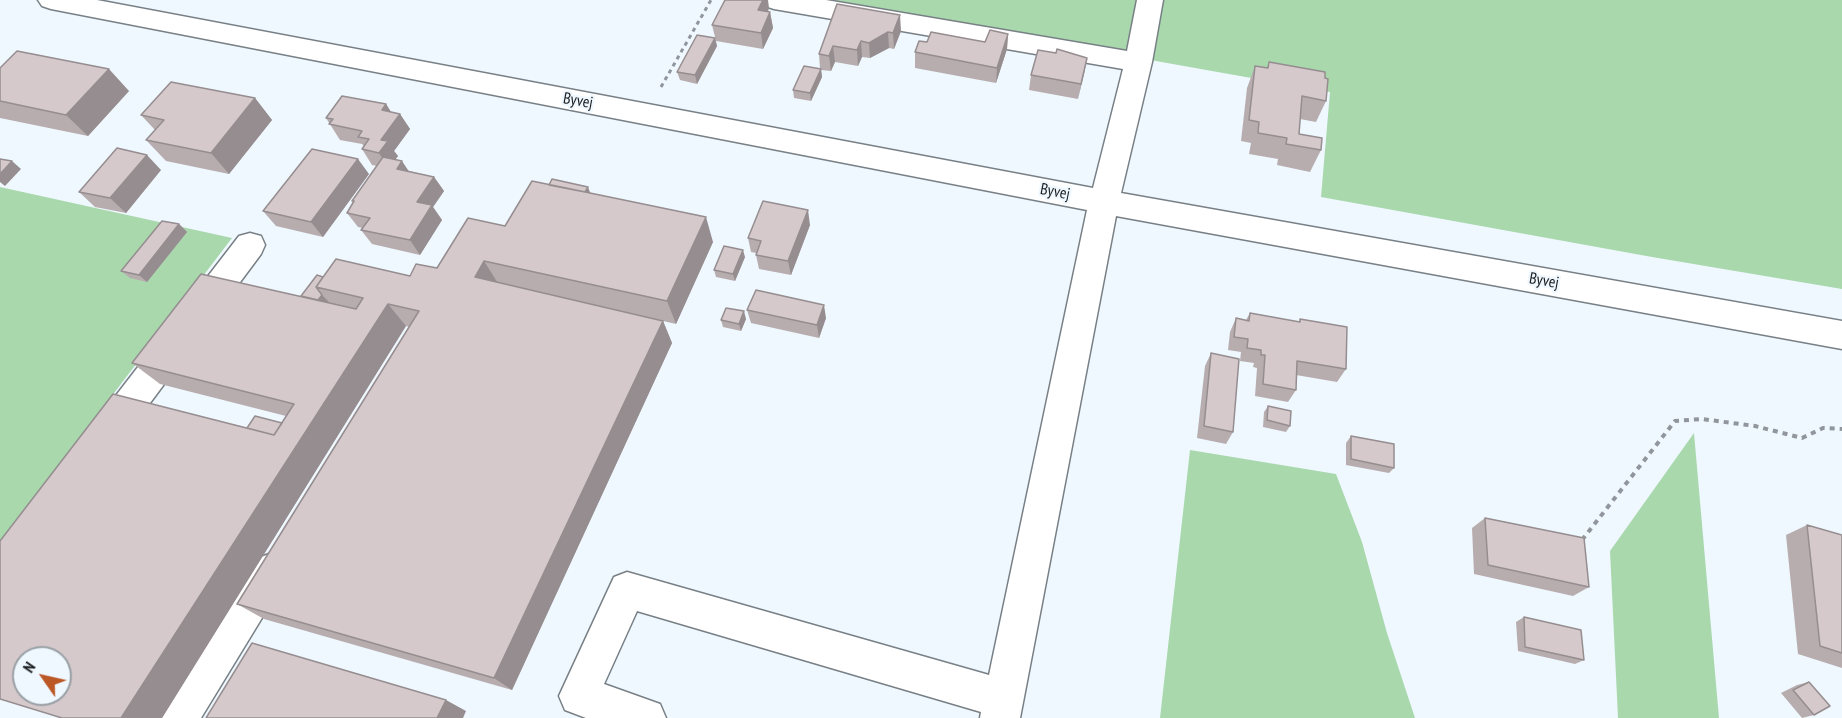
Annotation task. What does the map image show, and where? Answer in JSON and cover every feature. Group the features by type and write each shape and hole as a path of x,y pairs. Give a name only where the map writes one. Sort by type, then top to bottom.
{"street":[{"name":"Byvej","path":"51,0 1104,202 1842,335"},
{"path":"774,0 1138,62"},
{"path":"646,718 579,696 627,590 1002,708 1104,202 1138,62 1150,0"},
{"path":"91,456 250,245"},
{"path":"178,718 283,548"}],"path":[{"path":"644,113 711,0"},
{"path":"1582,541 1675,422 1701,419 1755,426 1802,438 1823,428 1842,429"}],"green space":[{"path":"813,0 1842,0 1842,289 1321,197 1330,92"},
{"path":"0,187 232,238 0,543"},
{"path":"1694,433 1719,718 1618,718 1610,551"},
{"path":"1190,450 1336,474 1362,542 1387,633 1415,718 1160,718"}],"building":[{"path":"725,0 763,0 758,10 770,12 761,33 712,25"},
{"path":"837,4 900,15 893,33 888,32 869,43 861,41 857,50 833,46 829,56 819,54"},
{"path":"990,30 1008,34 997,68 915,52 919,41 927,42 931,32 985,42"},
{"path":"697,35 715,38 695,75 677,72"},
{"path":"1057,49 1087,58 1081,84 1031,75 1038,50 1056,53"},
{"path":"17,51 109,69 66,115 0,101 0,68"},
{"path":"1269,62 1325,72 1325,78 1328,79 1326,101 1302,96 1299,134 1322,138 1321,150 1286,144 1287,138 1258,133 1259,122 1249,120 1255,66 1268,68"},
{"path":"804,66 821,69 810,93 793,90"},
{"path":"171,82 255,98 211,153 146,140 164,120 141,115"},
{"path":"342,96 386,104 382,110 400,114 381,140 388,141 379,153 362,149 369,139 358,137 362,131 329,124 333,119 326,118"},
{"path":"117,148 147,155 110,198 79,192"},
{"path":"312,149 358,159 311,222 263,211"},
{"path":"383,157 402,161 397,169 434,177 417,202 432,205 410,240 361,230 370,218 347,213 354,201 352,201"},
{"path":"0,159 12,161 0,174"},
{"path":"552,179 588,187 585,192 549,185"},
{"path":"532,181 706,217 667,301 484,261 475,277 663,321 494,678 237,604 419,311 388,304 121,718 62,718 23,706 72,706 72,646 12,646 12,703 0,699 0,541 113,394 274,435 294,404 132,363 201,274 356,309 363,298 316,287 336,259 410,276 416,264 437,268 468,218 505,226"},
{"path":"763,201 808,210 788,261 756,255 761,241 748,238"},
{"path":"162,221 179,224 139,275 121,271"},
{"path":"724,246 743,250 733,274 714,270"},
{"path":"317,275 323,277 316,287 322,295 318,300 301,296"},
{"path":"756,290 824,305 817,325 747,310"},
{"path":"726,308 744,311 739,324 721,320"},
{"path":"1250,313 1347,327 1346,369 1297,361 1296,390 1263,384 1265,355 1261,355 1261,350 1247,348 1248,339 1234,337 1236,318 1249,321"},
{"path":"1211,353 1239,359 1233,432 1204,426"},
{"path":"1268,406 1291,411 1290,426 1267,420"},
{"path":"255,416 282,423 274,435 247,428"},
{"path":"1351,436 1394,444 1394,468 1351,459"},
{"path":"1485,518 1584,538 1589,587 1488,565"},
{"path":"1807,525 1842,535 1842,653 1820,646"},
{"path":"1524,617 1581,630 1584,660 1525,647"},
{"path":"252,643 446,700 437,718 206,718"},
{"path":"1809,682 1830,706 1814,715 1793,690"}]}
